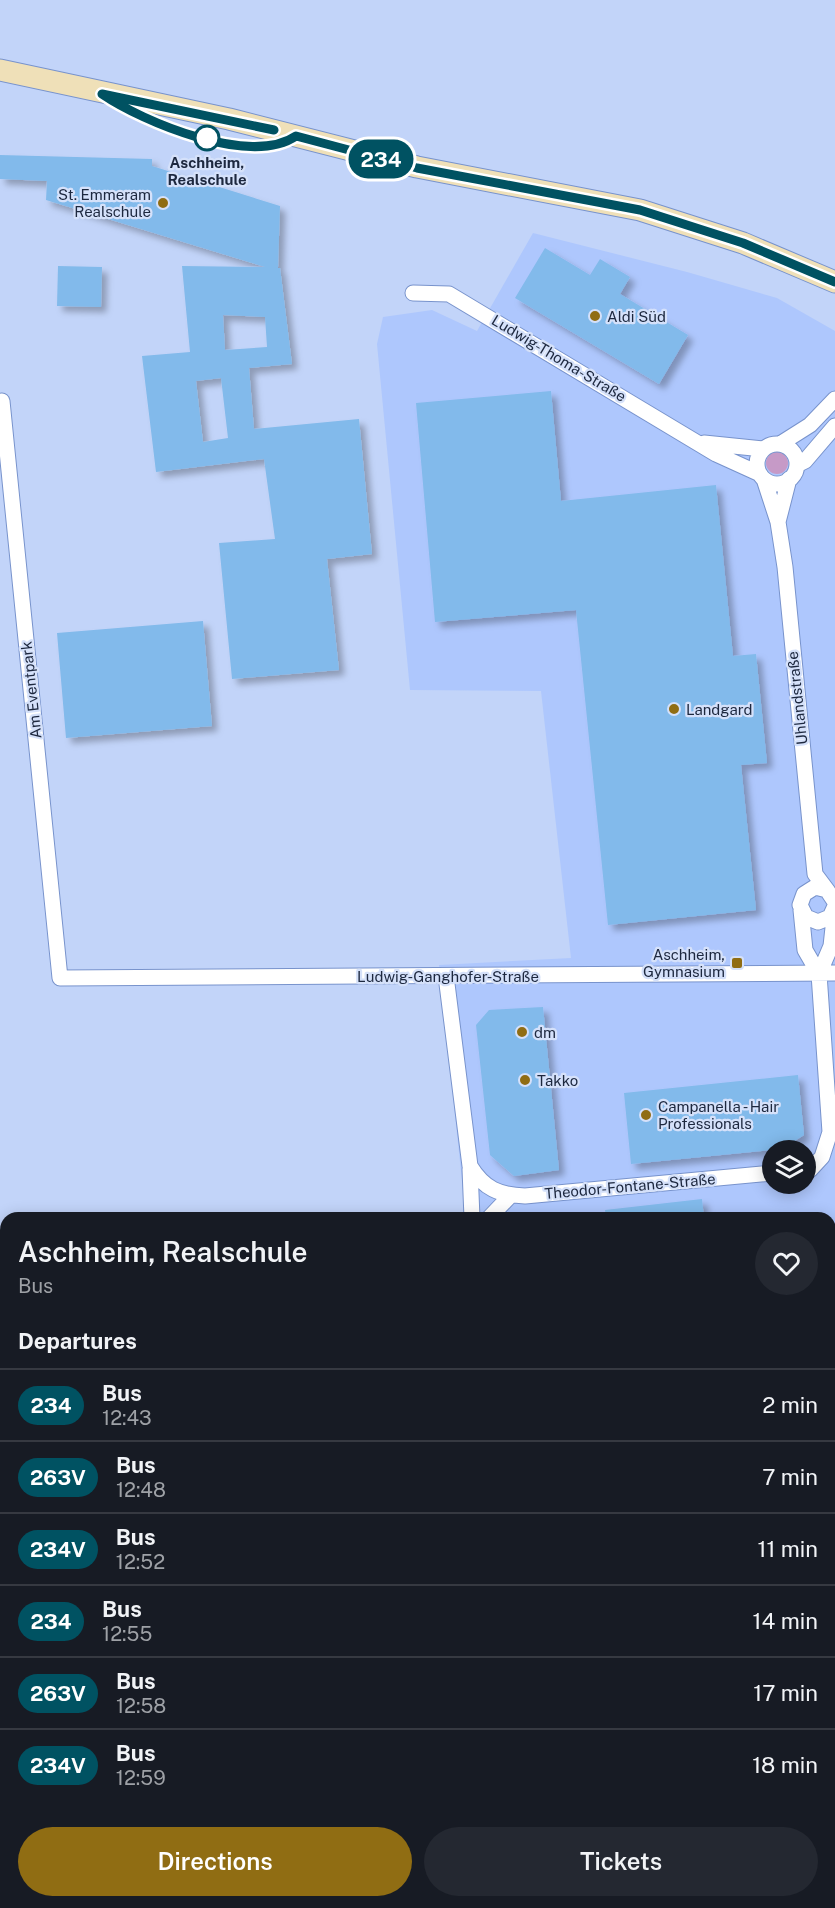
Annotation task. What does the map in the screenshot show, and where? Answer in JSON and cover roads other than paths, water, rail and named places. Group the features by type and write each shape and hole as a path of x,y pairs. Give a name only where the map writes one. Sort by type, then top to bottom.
{"street":[{"path":"0,70 229,119 417,168 640,210 743,243 827,279 835,290"},
{"name":"Ludwig-Thoma-Straße","path":"414,293 449,294 456,297 741,468 762,477"},
{"path":"780,444 810,425 835,399"},
{"name":"Am Eventpark","path":"2,401 60,978"},
{"path":"762,477 777,483 793,472 835,426"},
{"name":"Ludwig-Thoma-Straße","path":"698,442 763,449"},
{"path":"763,449 772,444 780,444 793,452 793,472"},
{"name":"Uhlandstraße","path":"763,449 757,461 778,522 785,567 815,874"},
{"name":"Uhlandstraße","path":"778,522 793,472"},
{"path":"815,874 802,902 805,950 819,974 830,1132 822,1157 816,1163"},
{"path":"815,874 833,902 831,946 819,974"},
{"path":"802,902 815,887 833,902"},
{"path":"802,902 806,917 818,922 827,920 833,902"},
{"name":"Ludwig-Ganghofer-Straße","path":"60,978 835,973"},
{"path":"446,976 470,1166 472,1212"},
{"name":"Theodor-Fontane-Straße","path":"470,1166 479,1180 488,1188 510,1196 762,1174"},
{"path":"495,1212 510,1196"}],"place":[{"name":"Aschheim, Realschule","path":"207,138"},
{"name":"St. Emmeram Realschule","path":"163,203"},
{"name":"Aldi Süd","path":"595,316"},
{"name":"Landgard","path":"674,709"},
{"name":"Aschheim, Gymnasium","path":"737,963"},
{"name":"dm","path":"522,1032"},
{"name":"Takko","path":"525,1080"},
{"name":"Campanella - Hair Professionals","path":"646,1115"}]}
